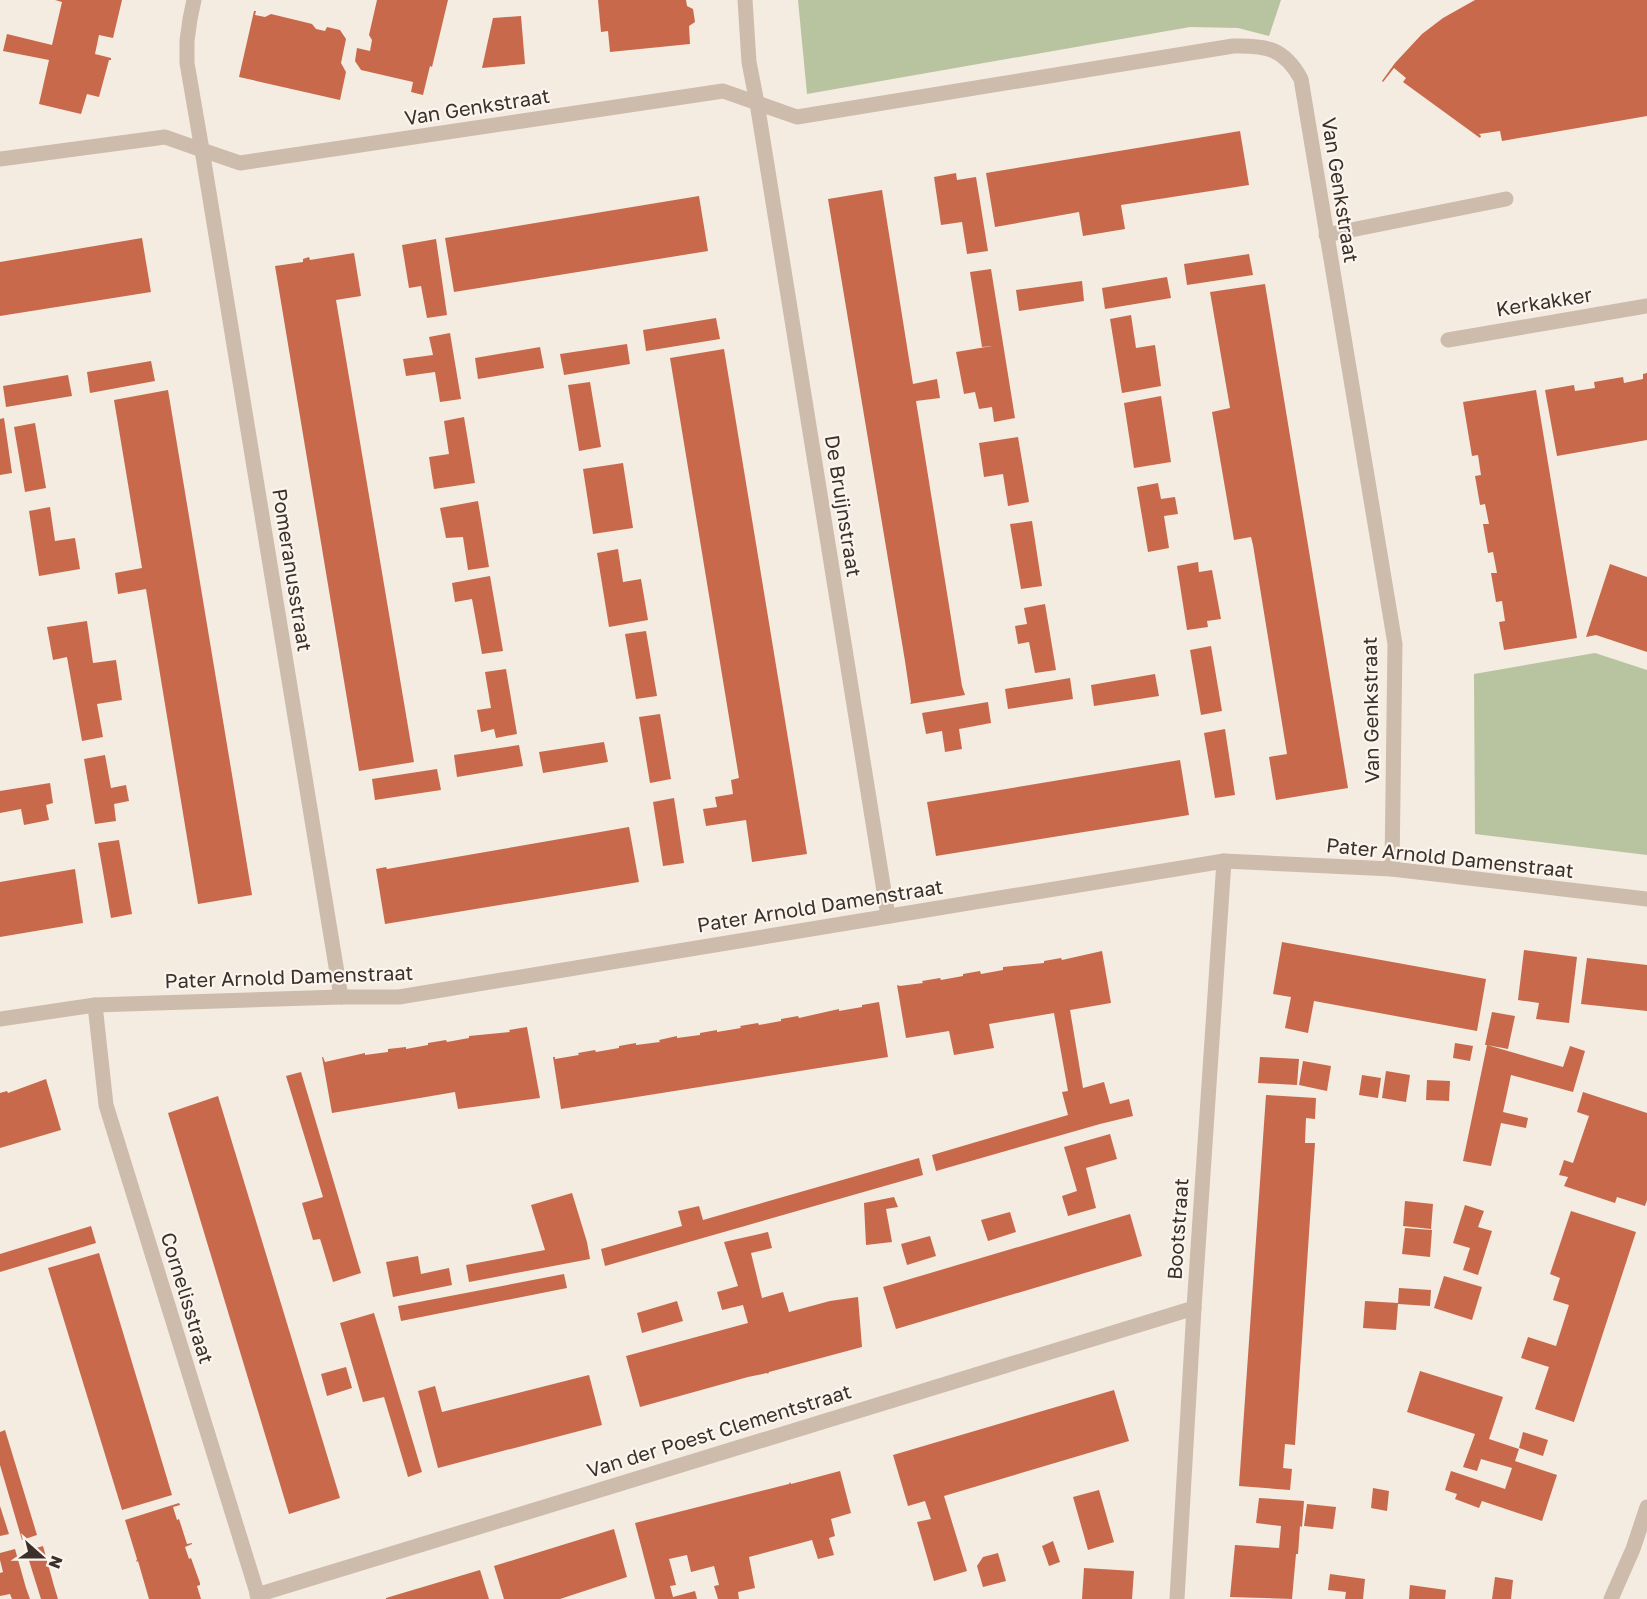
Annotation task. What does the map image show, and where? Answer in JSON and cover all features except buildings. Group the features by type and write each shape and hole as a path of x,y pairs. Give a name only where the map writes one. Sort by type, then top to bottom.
{"street":[{"path":"194,0 187,41 187,63 202,150"},
{"path":"745,0 749,62 757,103"},
{"name":"Van Genkstraat","path":"0,159 165,137 240,164 723,91 797,117 1233,46 1270,49 1283,55 1293,65 1300,79 1395,644 1392,869"},
{"name":"De Bruijnstraat","path":"757,103 888,916"},
{"name":"Pomeranusstraat","path":"202,150 341,997"},
{"path":"1326,235 1506,199"},
{"name":"Kerkakker","path":"1448,340 1647,306"},
{"name":"Pater Arnold Damenstraat","path":"0,1019 95,1005 399,997 1224,861 1392,869 1647,899"},
{"name":"Bootstraat","path":"1177,1599 1224,861"},
{"name":"Cornelisstraat","path":"95,1005 106,1105 258,1597"},
{"name":"Van der Poest Clementstraat","path":"258,1597 1194,1308"},
{"path":"1611,1599 1633,1550 1647,1507"}],"green space":[{"path":"798,0 1281,0 1269,36 1238,28 1190,27 807,94"},
{"path":"1595,653 1647,670 1647,855 1475,834 1474,674"}]}
